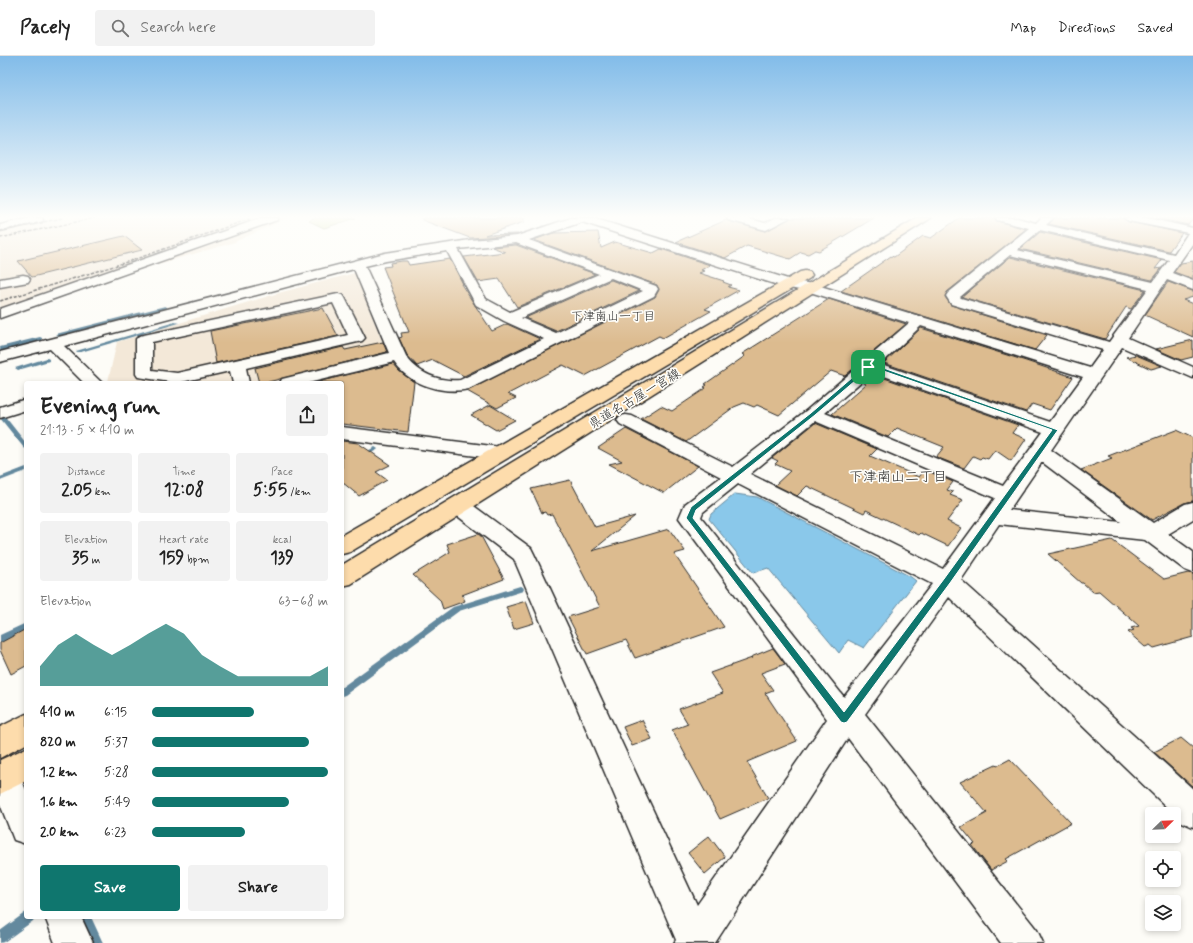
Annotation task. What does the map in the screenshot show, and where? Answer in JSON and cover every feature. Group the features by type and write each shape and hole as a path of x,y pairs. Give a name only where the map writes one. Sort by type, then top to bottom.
{"main road":[{"name":"県道名古屋一宮線","path":"344,575 734,338 800,284 838,259"},
{"name":"県道名古屋一宮線","path":"344,545 500,453 800,284 847,259"},
{"path":"0,743 24,729"}],"street":[{"path":"0,314 155,259"},
{"path":"0,357 182,311 376,259"},
{"path":"458,259 481,302 509,318 556,339"},
{"path":"358,264 398,356 406,368 422,378 450,386 463,385 649,293 651,289 571,259"},
{"path":"719,259 1094,375"},
{"path":"728,259 800,284"},
{"path":"998,259 953,296 956,301 1116,344 1193,373"},
{"path":"1068,259 1166,273"},
{"path":"1133,259 1193,286"},
{"path":"695,942 846,717 994,516 1177,259"},
{"path":"509,318 610,274"},
{"path":"0,283 23,278"},
{"path":"305,278 323,301"},
{"path":"338,298 357,338 237,365 177,378 144,374 144,339 338,298"},
{"path":"915,325 813,414 693,509 690,518 1024,943"},
{"path":"52,343 89,381"},
{"path":"296,381 398,356"},
{"path":"237,365 241,381"},
{"path":"868,367 875,367 1055,430"},
{"path":"0,413 24,405"},
{"path":"813,414 1008,496"},
{"path":"626,420 947,581 1193,811"},
{"path":"344,433 500,453"},
{"path":"1040,451 1193,564"},
{"path":"458,506 523,554 695,942"},
{"path":"994,516 1153,533 1193,509"},
{"path":"10,772 24,821"},
{"path":"65,919 74,943"}],"shaded area":[{"path":"0,259 175,259 120,275 0,317"},
{"path":"355,273 388,356 284,381 108,381 117,342 282,292"}],"water":[{"path":"735,494 757,497 911,577 916,581 864,648 848,640 839,653 768,568 753,573 709,519 711,514"}],"building":[{"path":"25,259 104,259 32,277 18,261"},
{"path":"450,259 463,284 461,284 492,331 507,324 540,339 464,376 433,360 417,366 407,355 399,338 402,337 401,333 409,332 383,267 391,266 390,263 402,261 407,261 409,265"},
{"path":"465,259 555,259 595,274 517,307 499,279 478,282"},
{"path":"587,259 693,259 710,265 701,270 704,271 699,273 724,281 723,282 731,285 728,287 739,290 705,309 711,311 663,338 659,336 585,376 563,365 508,394 516,398 497,408 467,391 655,297 659,290 657,285"},
{"path":"886,259 988,259 947,292 945,297 951,305 1047,335 1035,350 841,291"},
{"path":"1007,259 1020,259 1145,290 1131,309 1126,307 1105,339 962,297"},
{"path":"1064,259 1162,260 1155,269 1162,268 1152,280"},
{"path":"1193,261 1193,279 1174,272 1181,263"},
{"path":"611,280 639,291 556,331 525,318"},
{"path":"1168,282 1193,291 1193,297 1183,300 1193,304 1193,337 1145,315"},
{"path":"829,299 906,324 845,376 831,371 779,415 757,405 754,407 744,403 734,407 686,442 641,419 661,406 672,411 706,388 704,387 707,385 705,384 745,356 742,354"},
{"path":"323,308 338,336 216,363 210,331"},
{"path":"921,328 1073,377 1050,410 1032,404 1026,412 884,363"},
{"path":"1193,340 1193,357 1181,360 1156,349"},
{"path":"383,342 387,352 272,381 258,381 255,368 343,347 345,350"},
{"path":"1136,355 1162,366 1151,369 1126,357"},
{"path":"393,364 399,371 414,382 408,432 344,424 344,381 321,381"},
{"path":"873,374 1018,425 1012,433 1026,439 1011,461 995,450 988,459 982,457 980,459 973,456 964,468 936,457 944,447 897,428 888,437 832,414 866,384 862,382"},
{"path":"490,405 515,420 496,430 471,415"},
{"path":"815,423 877,449 870,456 919,477 925,470 953,482 947,490 953,492 950,495 963,500 947,521 961,528 948,546 921,533 919,535 866,510 864,513 807,486 797,496 775,485 790,471 775,464 778,461 772,458"},
{"path":"626,429 698,466 664,493 609,464 622,461 598,448"},
{"path":"1176,430 1193,438 1193,501 1184,503 1152,520 1081,470 1112,458 1108,456"},
{"path":"344,441 358,443 390,465 376,472 387,480 359,496 344,484"},
{"path":"570,480 595,527 635,516 592,551 669,529 685,551 674,554 724,627 635,658 626,640 587,654 568,617 600,607 552,514 547,515 545,512 542,513 531,489"},
{"path":"478,534 481,536 504,579 462,595 465,601 443,609 440,600 413,575 450,552 447,544"},
{"path":"1112,540 1164,579 1188,573 1193,574 1193,637 1154,648 1150,645 1145,647 1128,632 1134,630 1131,628 1139,626 1099,591 1093,592 1048,554"},
{"path":"526,601 534,623 514,629 506,607"},
{"path":"24,630 24,667 11,674 0,650 0,643"},
{"path":"773,648 785,664 761,673 773,690 765,693 797,741 747,762 768,798 720,819 672,730 688,724 679,709 723,693 710,673 752,658 751,657"},
{"path":"642,720 652,739 632,746 623,727"},
{"path":"1181,738 1193,748 1193,787 1154,752"},
{"path":"1010,759 1071,823 1006,859 1008,861 991,870 972,845 975,844 961,827 987,813 960,782"},
{"path":"709,836 725,857 705,874 688,853"}],"waterway":[{"path":"59,334 165,307"},
{"path":"79,351 177,323"},
{"path":"0,349 40,339"},
{"path":"18,368 47,360"},
{"path":"1,415 24,444"},
{"path":"363,455 375,449"},
{"path":"0,479 24,470"},
{"path":"344,691 456,609 520,589"},
{"path":"0,639 24,627"},
{"path":"0,938 26,919"},
{"path":"86,919 97,943"}],"railway":[{"path":"0,301 135,259"}],"district":[{"name":"下津南山一丁目","path":"613,316"},
{"name":"下津南山二丁目","path":"898,476"}],"route":[{"path":"868,367 875,367 1055,430 947,581 844,719 690,518 693,509 813,414 868,367"}]}
